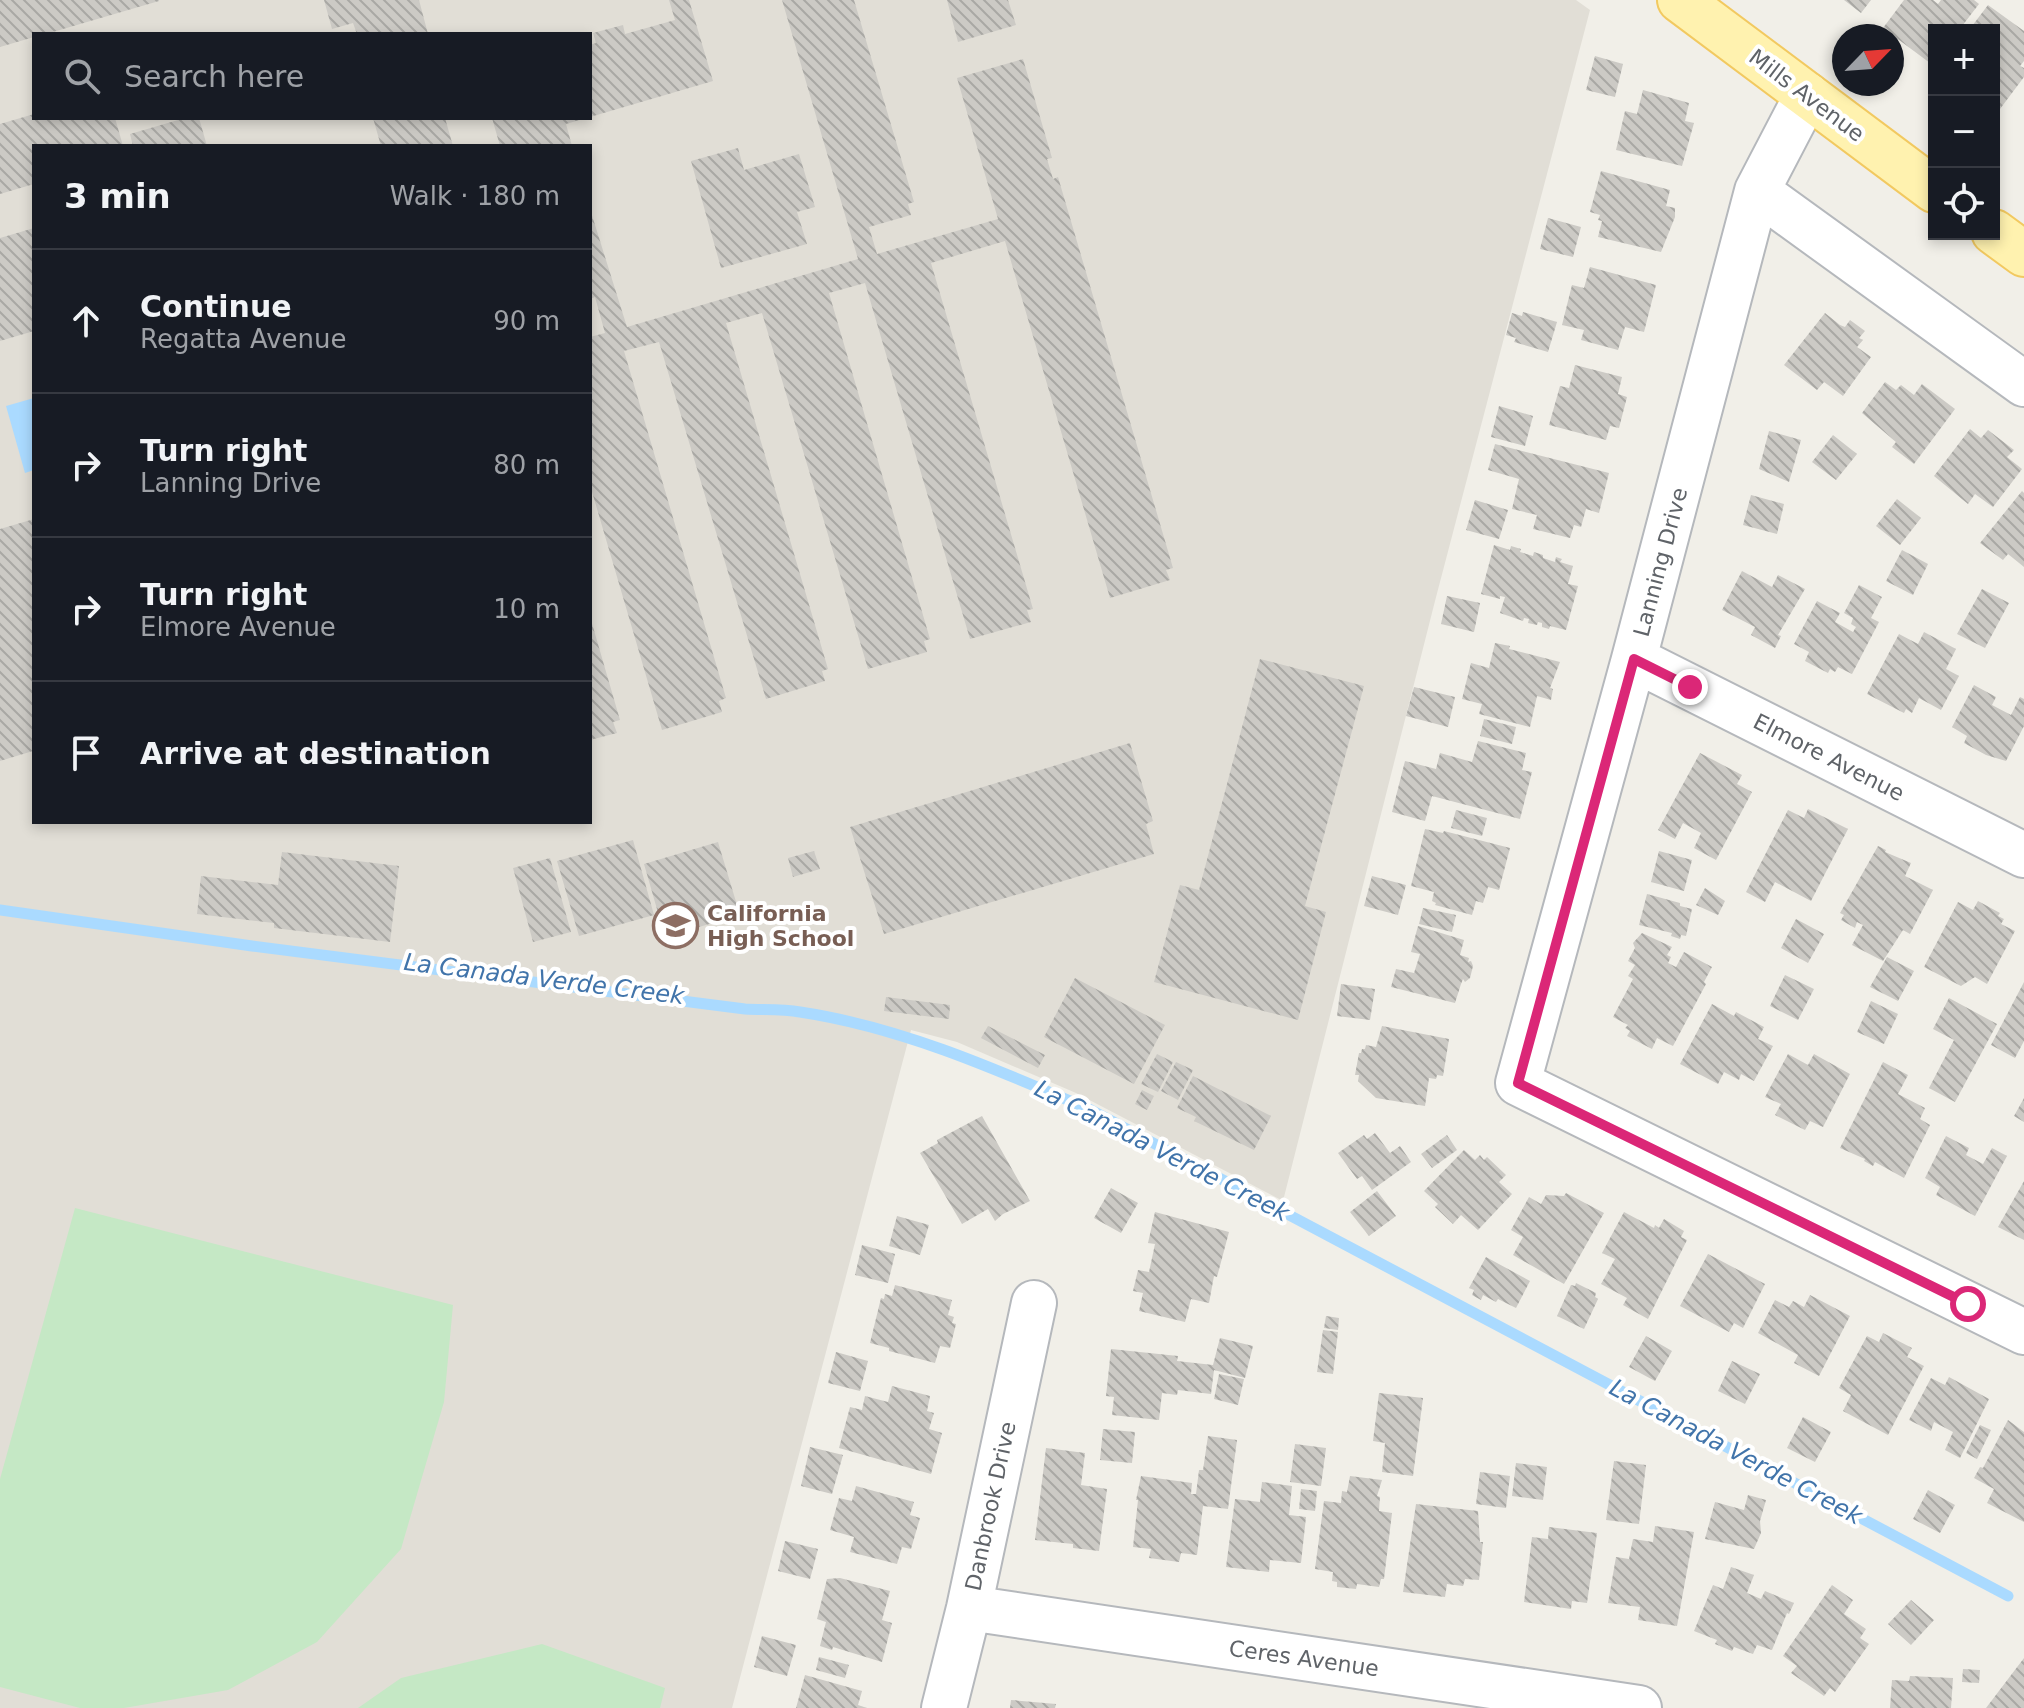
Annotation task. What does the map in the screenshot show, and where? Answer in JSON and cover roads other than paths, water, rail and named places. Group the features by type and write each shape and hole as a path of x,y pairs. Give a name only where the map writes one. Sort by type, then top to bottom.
{"main road":[{"name":"Mills Avenue","path":"1680,0 1928,186"},
{"path":"2000,236 2024,254"}],"street":[{"name":"Lanning Drive","path":"1807,95 1757,191 1518,1083 2024,1332"},
{"path":"1757,191 2024,384"},
{"name":"Elmore Avenue","path":"1634,659 2024,855"},
{"name":"Danbrook Drive","path":"944,1708 969,1608 1034,1303"},
{"name":"Ceres Avenue","path":"969,1608 1639,1708"}],"water":[{"path":"32,399 32,471 25,473 6,406"}],"waterway":[{"name":"La Canada Verde Creek","path":"0,910 252,946 745,1009 800,1012 912,1039 985,1065 1091,1110 2008,1596"}],"place":[{"name":"California High School","path":"676,926"}]}
